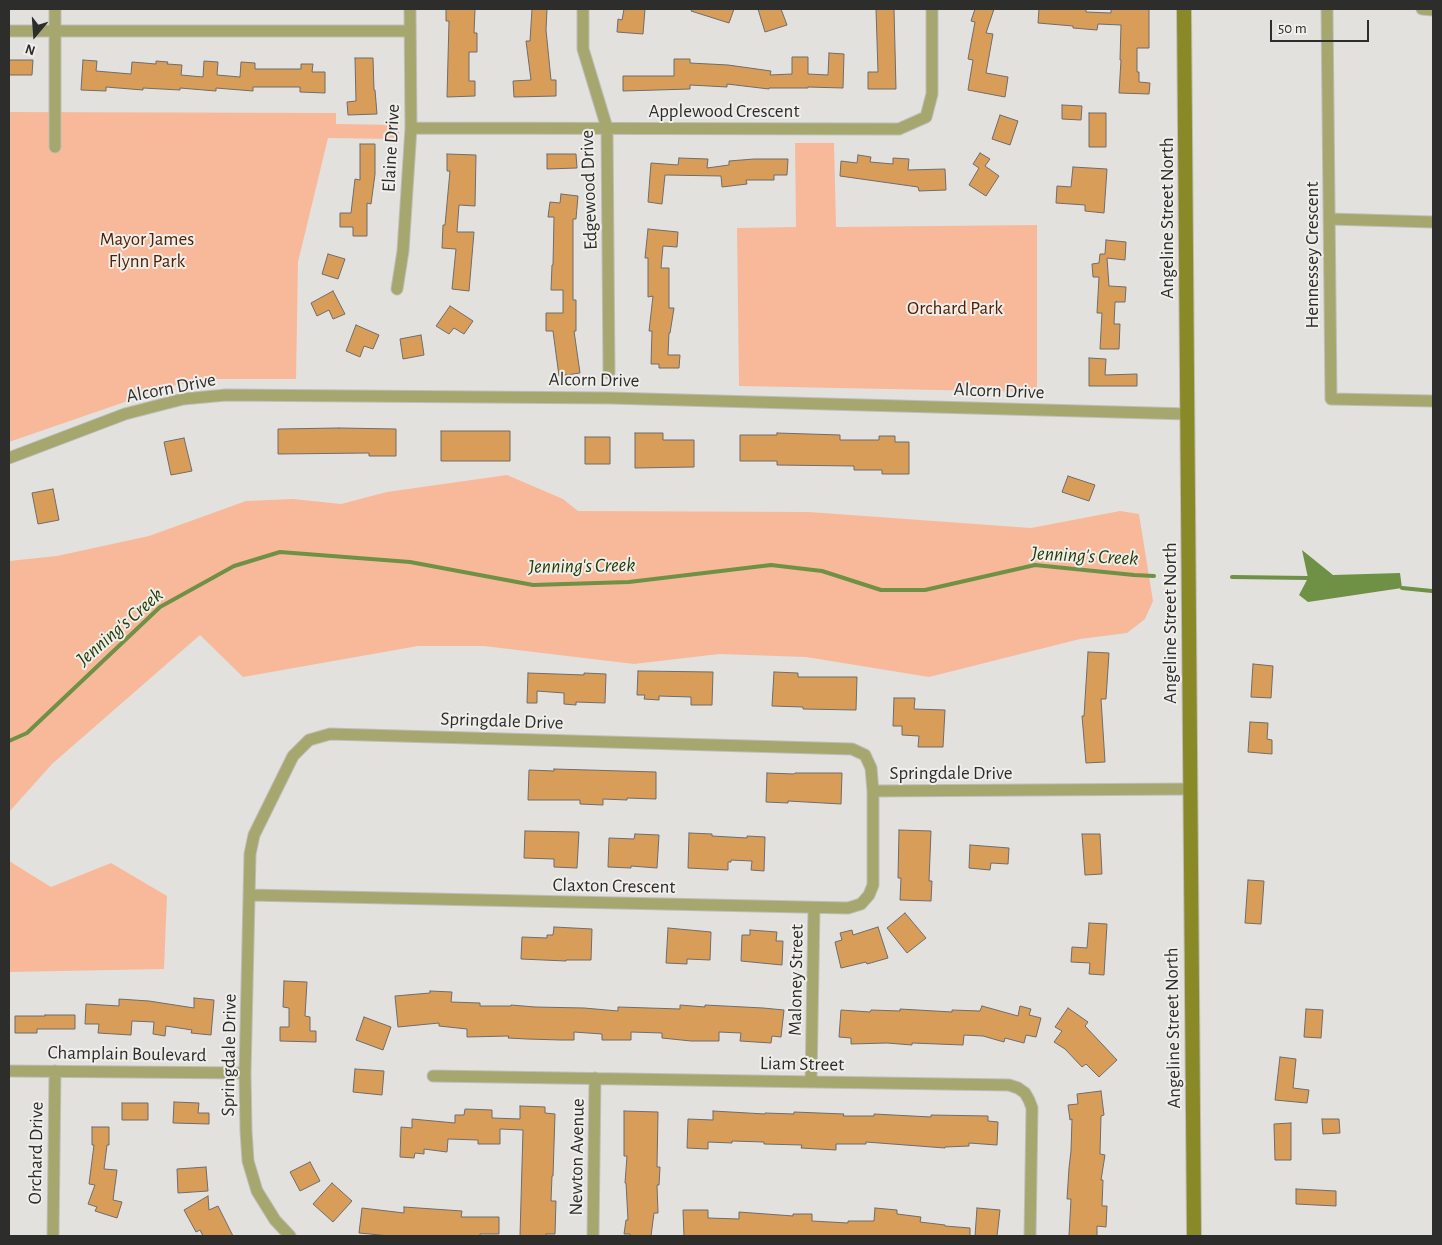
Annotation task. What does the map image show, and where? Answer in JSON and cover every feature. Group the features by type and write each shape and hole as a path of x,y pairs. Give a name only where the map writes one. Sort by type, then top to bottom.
{"main road":[{"name":"Angeline Street North","path":"1184,9 1194,1236"}],"street":[{"path":"55,9 55,147"},
{"name":"Elaine Drive","path":"397,289 403,251 411,128 410,9"},
{"name":"Edgewood Drive","path":"583,9 583,48 607,128 609,373"},
{"name":"Applewood Crescent","path":"411,128 900,129 926,117 932,94 932,9"},
{"name":"Hennessey Crescent","path":"1328,9 1331,398 1433,401"},
{"path":"1422,9 1433,10"},
{"path":"9,31 410,31"},
{"path":"1329,219 1433,222"},
{"name":"Alcorn Drive","path":"9,458 102,422 150,407 192,398 232,394 610,398 1188,414"},
{"name":"Springdale Drive","path":"290,1236 274,1220 257,1191 248,1161 245,1073 250,854 254,835 293,756 308,740 330,734 852,749 865,755 872,768 873,791 1190,788"},
{"name":"Claxton Crescent","path":"249,895 848,908 861,904 869,895 873,885 873,791"},
{"name":"Maloney Street","path":"811,1082 814,908"},
{"name":"Champlain Boulevard","path":"9,1071 245,1073"},
{"name":"Orchard Drive","path":"53,1236 55,1071"},
{"name":"Liam Street","path":"433,1076 1009,1085 1025,1093 1032,1108 1030,1236"},
{"name":"Newton Avenue","path":"593,1236 595,1078"}],"green space":[{"name":"Mayor James Flynn Park","path":"9,112 336,113 336,124 399,125 399,139 328,138 298,262 296,379 211,379 171,386 9,442"},
{"name":"Orchard Park","path":"795,143 834,143 836,227 1037,225 1037,392 739,386 737,228 796,227"},
{"path":"507,475 563,499 578,511 809,512 1031,528 1120,511 1139,514 1153,601 1145,619 1127,633 1080,639 929,677 806,657 719,654 634,664 484,646 418,646 243,677 200,635 52,764 9,812 9,561 57,556 149,536 246,501 293,499 341,504 387,492"},
{"path":"9,861 51,887 111,863 167,896 164,969 9,972"}],"shaded area":[{"path":"1302,550 1333,575 1400,573 1402,588 1308,602 1299,595 1308,578"}],"building":[{"path":"446,9 475,9 474,33 477,33 477,52 469,52 469,81 475,81 475,96 447,97 449,21 446,21"},
{"path":"532,9 547,9 546,30 551,80 556,80 556,96 514,97 513,81 531,80 526,41 530,41"},
{"path":"624,9 645,9 643,34 617,32 618,19 622,20"},
{"path":"692,9 734,9 729,23 691,11"},
{"path":"758,9 781,9 787,25 765,32"},
{"path":"876,9 894,9 896,89 868,89 868,72 878,72"},
{"path":"975,9 994,9 986,33 993,34 986,73 1008,77 1005,97 968,90 973,60 968,59 975,22 971,21"},
{"path":"1039,9 1086,9 1086,12 1111,13 1111,9 1149,9 1149,48 1137,48 1137,72 1139,72 1139,82 1150,83 1149,94 1119,93 1121,25 1098,24 1097,30 1038,23"},
{"path":"829,53 844,54 843,88 769,89 727,84 727,87 690,85 690,89 623,91 623,76 674,76 674,59 690,59 690,63 728,65 771,71 770,75 792,74 792,57 808,57 808,74 828,75"},
{"path":"355,58 373,58 377,114 348,115 347,102 356,101"},
{"path":"9,60 33,60 32,75 9,75"},
{"path":"83,60 97,61 96,71 131,74 132,62 156,64 156,61 168,62 167,64 182,65 181,75 203,77 204,61 218,62 217,75 240,77 241,62 255,63 255,69 301,69 301,64 313,64 312,72 325,72 325,93 300,92 300,87 253,87 253,91 216,88 216,91 180,88 180,90 143,88 143,90 106,87 106,91 81,90"},
{"path":"1062,105 1082,106 1081,120 1062,119"},
{"path":"1089,113 1106,113 1106,147 1089,147"},
{"path":"1000,115 1018,121 1010,145 992,139"},
{"path":"360,144 375,144 375,174 371,204 367,203 367,236 353,236 353,227 340,227 340,213 351,213 355,179 360,180"},
{"path":"980,153 990,159 985,166 999,176 986,196 969,185 979,168 973,164"},
{"path":"447,154 476,155 475,206 459,205 457,232 474,232 469,291 452,289 456,249 442,248 450,171 447,171"},
{"path":"547,154 576,154 577,168 547,169"},
{"path":"858,155 871,157 870,162 893,164 893,158 909,159 908,170 945,169 946,190 919,191 918,187 840,176 841,161 857,163"},
{"path":"679,158 708,159 707,168 729,165 729,161 788,159 787,175 774,175 774,180 746,180 747,184 722,187 721,176 665,175 662,204 648,202 651,163 678,165"},
{"path":"1073,167 1107,169 1104,213 1085,211 1085,205 1056,203 1057,186 1071,187"},
{"path":"561,194 578,196 576,219 573,219 573,300 576,300 576,331 574,331 580,373 559,376 553,331 546,331 546,313 563,313 563,290 551,290 554,217 548,217 550,202 560,203"},
{"path":"648,229 678,232 677,247 663,246 661,268 669,268 669,308 674,308 669,333 668,355 680,355 679,368 659,368 659,364 651,364 652,331 649,331 653,296 648,297 648,258 645,258"},
{"path":"1106,240 1126,242 1125,260 1107,258 1109,286 1126,287 1125,302 1115,302 1114,324 1120,324 1119,349 1100,349 1102,313 1097,313 1099,277 1093,277 1092,264 1099,263 1100,254 1105,254"},
{"path":"328,254 345,259 338,279 322,274"},
{"path":"333,291 345,314 333,319 329,310 317,316 311,303"},
{"path":"450,306 473,321 464,334 454,328 449,334 436,326"},
{"path":"356,325 379,335 373,349 364,346 360,357 346,351"},
{"path":"421,335 424,355 403,359 400,339"},
{"path":"1089,358 1106,359 1105,375 1137,374 1137,386 1089,386"},
{"path":"278,429 396,429 396,456 369,456 369,453 278,454"},
{"path":"441,431 510,431 510,461 441,461"},
{"path":"635,433 663,433 663,440 694,440 694,467 635,468"},
{"path":"777,433 840,435 840,440 879,440 879,436 895,436 895,442 909,442 909,474 882,474 882,470 854,470 854,466 777,465 777,461 740,461 740,435 777,435"},
{"path":"585,437 610,437 610,464 585,464"},
{"path":"184,438 192,471 171,475 164,442"},
{"path":"1068,476 1095,485 1089,501 1062,492"},
{"path":"53,489 59,520 38,524 32,493"},
{"path":"1088,652 1109,653 1106,699 1101,699 1105,762 1086,763 1082,716 1084,716"},
{"path":"1253,664 1273,666 1271,698 1251,697"},
{"path":"638,671 713,672 712,705 691,705 691,697 659,696 659,700 644,699 645,695 637,695"},
{"path":"774,672 798,673 798,677 857,677 856,710 803,709 803,707 772,706"},
{"path":"528,673 606,674 605,703 576,702 576,705 564,704 564,693 537,691 537,703 527,703"},
{"path":"894,698 915,698 914,709 945,710 943,747 918,747 919,736 902,735 902,726 893,726"},
{"path":"1250,722 1268,723 1267,739 1272,740 1272,754 1248,752"},
{"path":"554,769 656,772 656,799 603,799 603,805 580,804 580,800 528,800 529,770 554,771"},
{"path":"767,773 842,773 841,804 788,801 788,803 766,802"},
{"path":"899,830 931,831 929,881 932,881 931,901 900,900 901,878 898,878"},
{"path":"525,831 579,832 577,868 554,867 554,859 524,858"},
{"path":"689,833 747,838 747,836 765,837 764,871 751,870 752,861 731,860 731,862 728,862 728,870 688,868"},
{"path":"635,834 659,835 657,868 608,867 609,838 634,839"},
{"path":"1082,834 1100,834 1102,874 1085,875"},
{"path":"970,845 1009,848 1008,864 991,863 990,870 969,868"},
{"path":"1248,880 1264,881 1261,924 1245,923"},
{"path":"905,913 926,938 907,953 887,928"},
{"path":"1089,923 1107,924 1104,975 1089,974 1090,963 1071,962 1072,947 1087,948"},
{"path":"554,927 592,929 591,960 521,959 522,937 547,938 547,935 553,935"},
{"path":"878,927 888,958 841,968 835,942 842,940 840,933 852,930 853,935"},
{"path":"668,928 711,932 710,960 687,959 687,964 666,963"},
{"path":"750,930 777,932 776,941 783,941 782,965 741,961 742,935 750,935"},
{"path":"284,981 307,982 305,1016 310,1017 310,1031 316,1031 316,1042 280,1041 280,1027 289,1027 289,1008 283,1007"},
{"path":"430,991 452,992 451,1002 480,1003 480,1006 511,1005 618,1011 618,1007 680,1009 680,1005 705,1007 705,1005 784,1010 781,1037 772,1036 771,1043 740,1041 741,1033 719,1032 719,1041 691,1041 662,1038 662,1033 631,1032 631,1040 602,1040 602,1034 574,1032 574,1040 561,1040 508,1038 509,1036 467,1037 467,1029 439,1026 439,1023 398,1027 395,996 430,993"},
{"path":"194,998 214,1000 211,1035 191,1033 192,1030 166,1026 165,1036 153,1034 154,1022 132,1021 131,1035 98,1033 99,1024 85,1024 86,1004 119,1006 119,999 149,1001 194,1008"},
{"path":"982,1006 1018,1016 1020,1006 1031,1009 1029,1015 1041,1018 1036,1037 1026,1035 1024,1043 1005,1038 1004,1042 983,1036 964,1035 963,1045 912,1043 912,1045 887,1043 851,1044 851,1038 839,1037 841,1010 870,1012 871,1010 900,1011 900,1009 952,1012 952,1010 980,1011"},
{"path":"1068,1008 1088,1022 1085,1026 1117,1060 1099,1077 1086,1064 1082,1067 1065,1049 1054,1042 1062,1031 1055,1027"},
{"path":"1306,1009 1323,1010 1321,1038 1304,1037"},
{"path":"75,1015 75,1029 37,1029 37,1033 15,1033 15,1016"},
{"path":"364,1017 391,1027 383,1050 356,1040"},
{"path":"1280,1057 1296,1059 1293,1088 1309,1090 1307,1103 1275,1100"},
{"path":"355,1069 384,1071 382,1095 353,1092"},
{"path":"1101,1091 1104,1115 1101,1116 1100,1154 1105,1155 1101,1180 1103,1180 1102,1206 1107,1206 1106,1227 1097,1226 1097,1236 1069,1236 1071,1199 1067,1199 1072,1119 1070,1120 1068,1105 1078,1104 1077,1094"},
{"path":"174,1102 199,1103 198,1113 209,1113 209,1124 173,1123"},
{"path":"122,1103 148,1103 148,1120 122,1120"},
{"path":"520,1106 545,1107 545,1113 555,1114 551,1201 556,1201 555,1234 520,1236 523,1130 500,1129 500,1144 478,1144 478,1140 448,1139 447,1152 424,1149 424,1154 415,1153 414,1158 400,1157 401,1127 412,1128 412,1119 455,1123 455,1115 464,1115 465,1109 492,1110 492,1118 520,1119"},
{"path":"624,1111 658,1112 657,1167 660,1167 659,1185 657,1185 658,1213 654,1213 651,1236 630,1236 630,1234 624,1234 626,1220 628,1220 625,1183 627,1156 624,1156"},
{"path":"713,1111 765,1114 794,1114 794,1112 844,1114 843,1116 874,1116 874,1114 931,1117 931,1115 988,1116 988,1121 998,1122 997,1145 969,1143 969,1146 945,1148 866,1142 866,1144 836,1144 836,1150 801,1148 802,1145 732,1141 732,1143 708,1142 708,1149 687,1148 688,1119 713,1120"},
{"path":"1322,1119 1339,1119 1340,1133 1323,1134"},
{"path":"1291,1123 1291,1160 1275,1160 1274,1124"},
{"path":"92,1127 109,1127 109,1145 107,1145 104,1169 117,1170 113,1200 122,1202 117,1218 95,1211 97,1207 88,1204 95,1185 89,1184 94,1145 92,1145"},
{"path":"310,1162 320,1181 300,1191 290,1172"},
{"path":"206,1167 208,1191 178,1193 177,1169"},
{"path":"332,1183 352,1201 333,1222 313,1204"},
{"path":"1296,1189 1336,1191 1336,1206 1296,1204"},
{"path":"208,1196 209,1210 218,1206 233,1236 203,1236 200,1230 196,1232 184,1210"},
{"path":"404,1207 462,1211 461,1217 499,1217 499,1234 480,1234 480,1236 390,1236 359,1233 362,1208 404,1213"},
{"path":"875,1208 897,1210 897,1214 921,1217 920,1222 970,1228 970,1236 684,1236 683,1210 708,1210 708,1218 739,1219 739,1212 793,1216 793,1214 812,1214 812,1221 848,1223 848,1221 874,1221"},
{"path":"977,1208 1000,1210 997,1236 975,1236"}],"waterway":[{"name":"Jenning's Creek","path":"9,741 27,733 160,607 234,566 280,552 410,562 533,585 629,582 771,565 822,571 881,590 925,590 1035,565 1154,576"},
{"name":"Jenning's Creek","path":"1232,577 1308,578"},
{"path":"1402,588 1432,591"}]}
